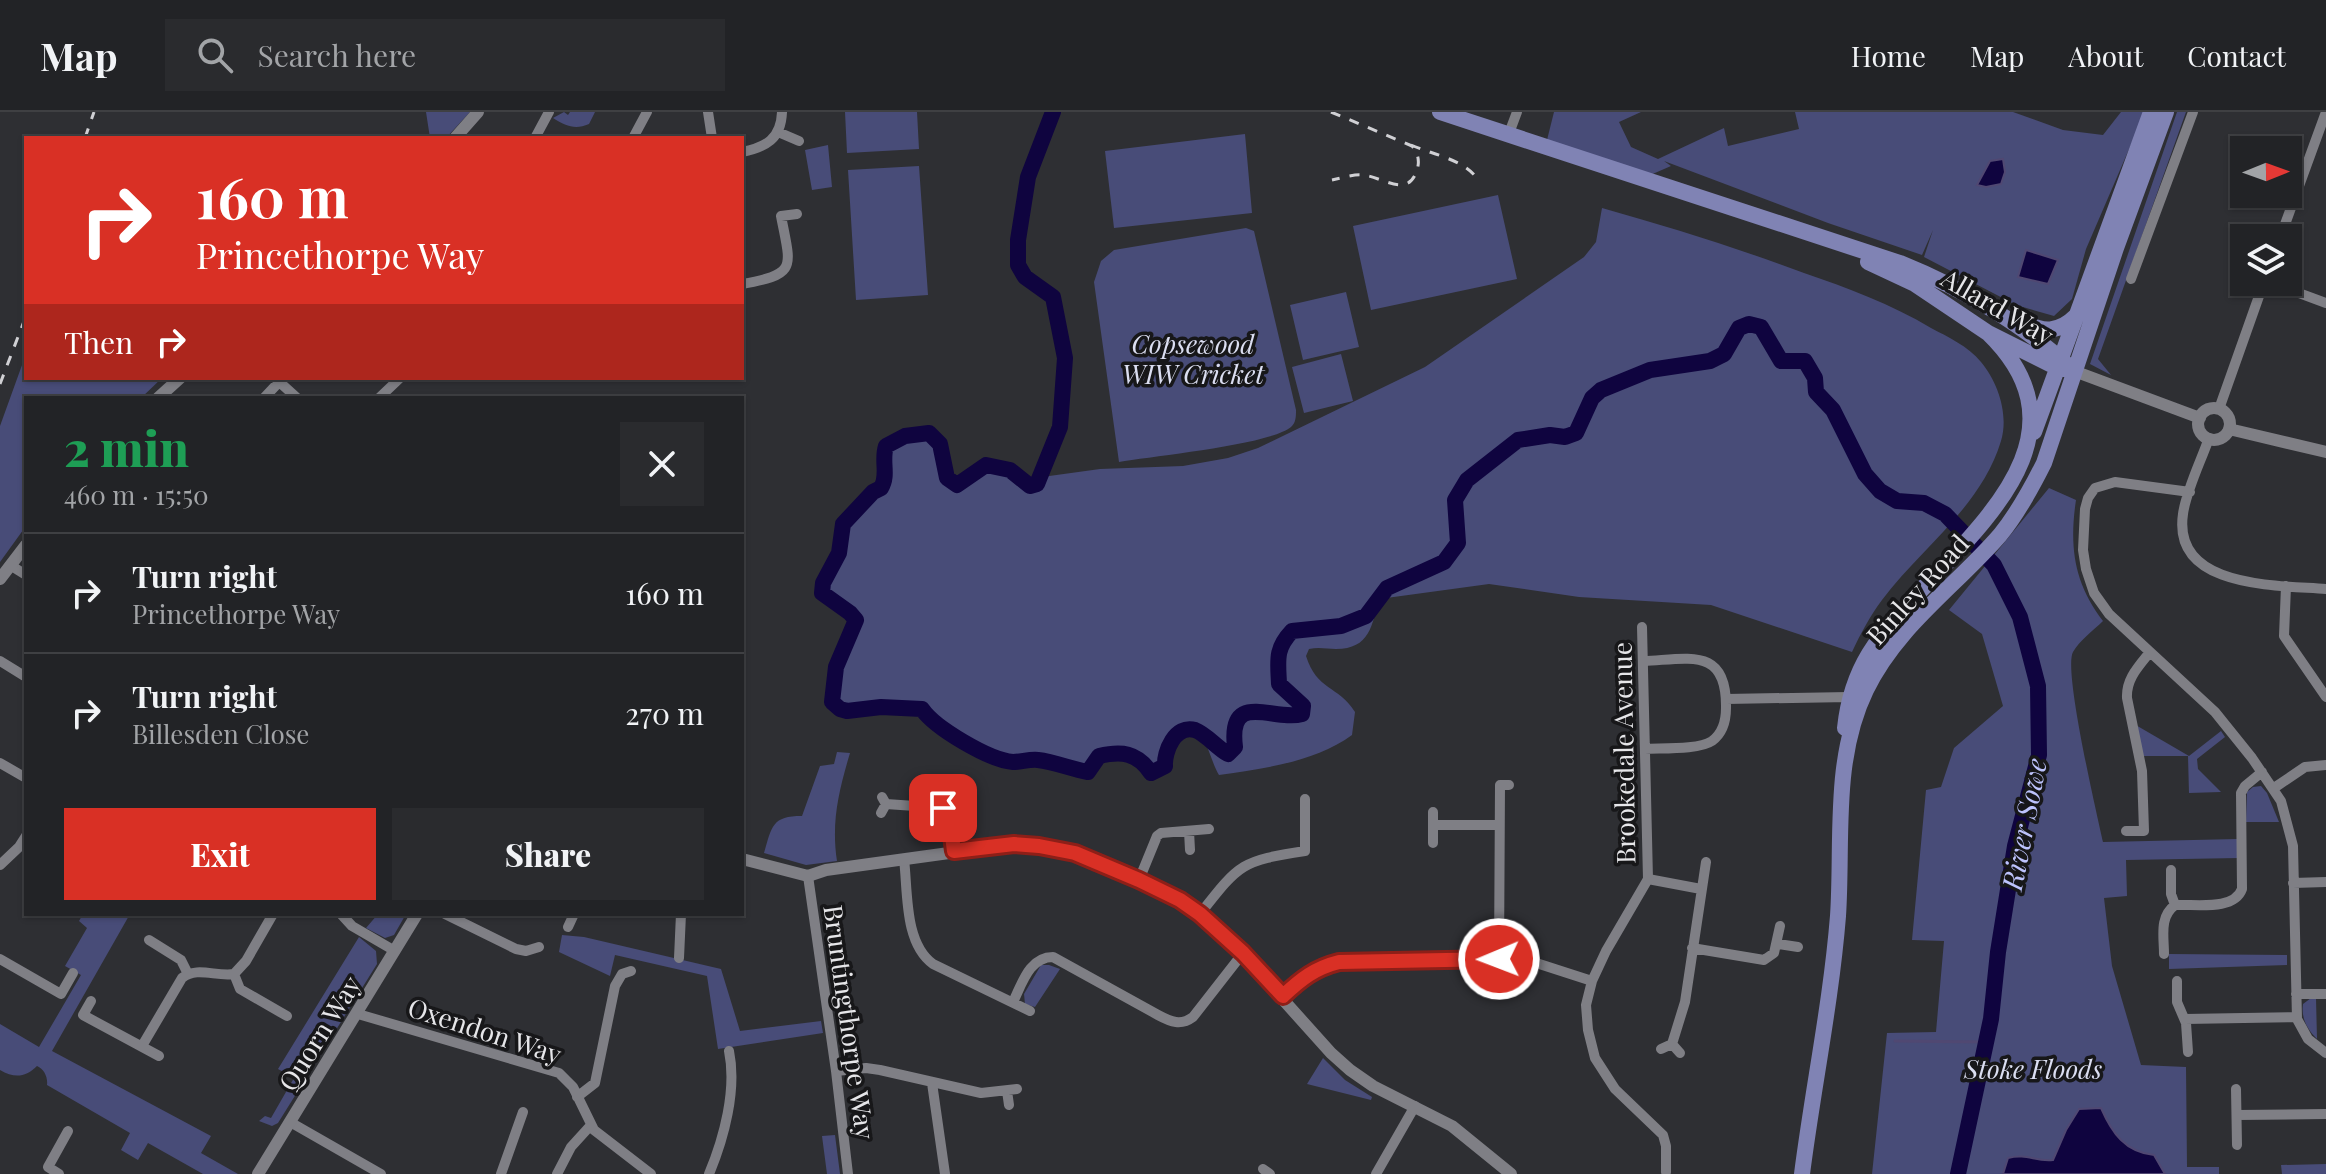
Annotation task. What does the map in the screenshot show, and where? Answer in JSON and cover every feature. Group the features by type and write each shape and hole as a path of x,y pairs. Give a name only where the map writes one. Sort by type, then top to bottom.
{"main road":[{"name":"Allard Way","path":"1440,112 1900,263 2042,331 2060,329 2077,315"},
{"name":"Binley Road","path":"1853,704 1865,691 1895,642 1993,542 2012,520 2034,484 2048,450 2069,368 2077,315 2151,112"},
{"name":"Binley Road","path":"2026,452 2069,368 2108,272 2166,112"},
{"name":"Allard Way","path":"1821,238 1915,284 1988,333 2069,368"},
{"name":"Allard Way","path":"1964,292 2069,368"},
{"path":"1802,1174 1838,918 1843,761 1853,704 1870,653 1896,617 1979,529 2015,475 2026,452 2031,428 2024,383 2010,357 1988,333"},
{"path":"2015,475 2032,458 2069,368"}],"street":[{"path":"457,136 478,112"},
{"path":"536,136 549,112"},
{"path":"634,136 647,112"},
{"path":"708,112 712,136"},
{"path":"744,151 765,146 778,132 782,112"},
{"path":"1508,136 1517,112"},
{"path":"2131,279 2193,112"},
{"path":"2285,224 2326,112"},
{"path":"778,132 799,141"},
{"path":"744,284 775,278 784,272 789,258 781,216 797,214"},
{"path":"2302,295 2326,303"},
{"path":"2219,409 2261,296"},
{"path":"2069,368 2200,418"},
{"path":"160,396 178,380"},
{"path":"277,380 295,396"},
{"path":"381,396 398,380"},
{"path":"2219,409 2228,417 2229,429 2221,438 2209,438 2200,430 2200,418 2208,410 2219,409"},
{"path":"2229,429 2326,452"},
{"path":"2209,438 2183,512 2182,528 2186,542 2204,566 2237,581 2326,589"},
{"path":"2190,492 2108,483 2095,488 2086,504 2084,561 2094,593 2116,622 2215,712 2281,801 2292,837 2297,1017 2305,1036 2326,1053"},
{"path":"0,579 24,548"},
{"path":"10,565 24,574"},
{"path":"2286,586 2284,636 2326,697"},
{"name":"Brookedale Avenue","path":"1642,627 1648,879"},
{"path":"2126,831 2144,831 2142,771 2127,686 2150,652"},
{"path":"1644,661 1691,659 1710,664 1723,677 1726,699 1725,724 1713,741 1702,745 1645,749"},
{"path":"0,661 24,676"},
{"path":"1726,699 1853,704"},
{"path":"0,763 24,777"},
{"path":"2274,788 2305,767 2326,765"},
{"path":"2164,954 2164,919 2175,905 2227,903 2239,897 2242,889 2241,793 2262,772"},
{"path":"1499,959 1500,785 1509,785"},
{"path":"1200,914 1245,864 1259,858 1305,851 1305,799"},
{"path":"883,805 944,808 950,819 954,851"},
{"path":"1433,812 1433,843"},
{"path":"1433,825 1499,825"},
{"path":"1139,880 1161,833 1209,829"},
{"path":"1189,831 1190,850"},
{"path":"0,865 24,839"},
{"path":"744,860 808,876 826,870 1014,844 1075,853 1180,900 1200,914 1243,953 1331,1053 1350,1070 1373,1086 1462,1133 1511,1174"},
{"path":"904,859 913,934 921,952 933,964 1030,1011"},
{"path":"1680,1053 1666,1046 1685,1002 1706,862"},
{"path":"2171,870 2171,894 2175,905"},
{"name":"Bruntingthorpe Way","path":"808,876 848,1174"},
{"path":"1679,1174 1663,1173 1666,1146 1663,1135 1615,1089 1595,1058 1586,1005 1592,981 1606,951 1648,879 1701,889"},
{"path":"2293,883 2326,882"},
{"path":"142,1046 178,984 188,974 234,974 246,961 272,916"},
{"path":"343,916 352,926 395,951"},
{"name":"Quorn Way","path":"258,1174 416,916"},
{"path":"449,916 516,949 526,951 539,947"},
{"path":"568,927 573,916"},
{"path":"679,958 681,916"},
{"path":"1692,948 1759,960 1769,958 1778,944 1780,926"},
{"path":"149,940 181,960 188,974"},
{"path":"1778,944 1798,947"},
{"path":"1013,1002 1034,963 1044,957 1053,957 1158,1015 1182,1023 1193,1017 1243,953"},
{"path":"0,959 60,996 73,973"},
{"path":"1283,996 1301,978 1319,967 1339,962 1527,960 1592,981"},
{"path":"577,1097 595,1083 615,986 622,974 631,971"},
{"path":"234,974 240,989 287,1016"},
{"path":"2177,981 2177,1002 2185,1019 2188,1052"},
{"path":"2296,994 2326,994"},
{"path":"91,1001 83,1015 159,1056"},
{"name":"Oxendon Way","path":"358,1014 554,1071 568,1081 591,1125 651,1174"},
{"path":"2185,1019 2297,1017"},
{"path":"709,1174 718,1149 731,1088 729,1051"},
{"path":"836,1071 880,1070 981,1093 1012,1090 1009,1105"},
{"path":"932,1083 945,1174"},
{"path":"2236,1089 2237,1145"},
{"path":"1376,1174 1415,1106"},
{"path":"501,1174 523,1112"},
{"path":"2237,1115 2326,1114"},
{"path":"290,1122 381,1174"},
{"path":"557,1174 571,1147 591,1125"},
{"path":"59,1174 46,1171 68,1131"}],"green space":[{"path":"426,112 470,112 448,136 430,136"},
{"path":"564,112 568,115 570,112 595,112 589,124 575,127 553,118"},
{"path":"845,112 917,112 919,149 847,153"},
{"path":"1554,112 1641,112 1619,122 1631,147 1658,159 1724,128 1728,146 1799,129 1795,112 2013,112 2063,130 2103,135 2121,112 2145,112 2086,249 2072,299 2054,316 2016,305 1924,257 1933,230 1922,255 1664,161 1671,166 1648,176 1547,140"},
{"path":"2177,112 2186,112 2098,359 2111,375 2090,364"},
{"path":"1245,134 1252,213 1114,228 1105,151"},
{"path":"828,145 832,187 812,190 805,150"},
{"path":"919,166 928,295 856,300 848,170"},
{"path":"1498,195 1517,279 1371,310 1353,226"},
{"path":"1602,208 1754,255 1885,304 1964,347 1976,356 1992,379 2004,420 2001,441 1992,465 1965,506 1882,600 1852,652 1711,605 1579,597 1489,584 1379,599 1368,634 1363,640 1347,648 1309,649 1306,656 1316,676 1355,712 1352,735 1305,758 1219,775 1202,736 1192,729 1180,732 1174,738 1165,766 1151,773 1134,757 1121,754 1099,756 1088,772 1044,761 1013,762 990,756 950,733 922,708 881,707 847,711 832,702 836,667 856,620 822,593 823,583 838,554 843,524 873,492 881,488 886,446 905,436 929,433 940,444 947,478 957,485 986,465 1010,470 1030,486 1037,484 1042,477 1100,469 1183,466 1228,458 1258,448 1425,367 1584,257 1596,242"},
{"name":"Copsewood WIW Cricket","path":"1246,228 1254,231 1296,410 1294,424 1260,439 1119,462 1094,282 1101,261 1114,250"},
{"path":"1346,292 1359,347 1303,360 1290,305"},
{"path":"1341,354 1353,401 1304,413 1292,367"},
{"path":"24,360 24,380 160,380 143,396 24,396 24,529 0,562 0,426"},
{"name":"Stoke Floods","path":"2049,488 2076,500 2073,533 2076,564 2086,593 2103,621 2073,652 2071,664 2077,713 2103,842 2238,839 2239,858 2126,860 2127,896 2104,898 2112,966 2141,1065 2186,1067 2187,1167 2219,1167 2219,1174 1872,1174 1887,1033 1936,1032 1944,941 1912,940 1926,790 1941,787 1954,748 2003,706 1982,634 1949,610"},
{"path":"2134,724 2189,756 2221,731 2225,737 2197,759 2198,769 2221,792 2189,793 2188,756 2142,756"},
{"path":"837,752 850,753 837,806 837,861 806,865 764,853 775,824 785,818 802,816 820,766 834,764"},
{"path":"2261,786 2279,822 2246,822 2247,792"},
{"path":"82,916 129,916 52,1051 211,1136 201,1153 238,1174 203,1174 148,1143 138,1160 121,1150 130,1133 47,1085 45,1074 39,1067 19,1076 0,1070 0,1024 39,1047 81,975 65,966 87,928 79,921"},
{"path":"376,916 405,916 394,935 385,938 366,928"},
{"path":"562,935 584,937 721,969 740,1031 821,1021 823,1033 718,1049 707,976 615,955 610,976 559,952"},
{"path":"359,937 376,951 377,964 278,1123 272,1126 259,1121 265,1116 271,1118 294,1078 278,1069"},
{"path":"2169,954 2287,955 2287,965 2169,969"},
{"path":"1041,965 1060,969 1035,1007 1025,1004 1024,994"},
{"path":"2316,998 2317,1039 2303,1014 2303,1004"},
{"path":"1323,1058 1345,1080 1372,1097 1371,1100 1307,1084"},
{"path":"835,1135 840,1174 827,1174 822,1136"},
{"path":"2326,1164 2326,1174 2282,1174 2281,1165"}],"shaded area":[{"path":"2003,159 2005,172 2001,184 1977,185 1990,161"},
{"path":"2026,250 2058,260 2048,284 2018,277"},
{"path":"2101,1108 2121,1140 2135,1150 2154,1155 2165,1174 2003,1174 2008,1158 2021,1156 2053,1160 2079,1109"}],"waterway":[{"name":"River Sowe","path":"1053,112 1028,177 1018,240 1018,265 1025,277 1053,297 1065,358 1060,427 1037,484 1030,486 1010,470 986,465 957,485 947,478 940,444 929,433 905,436 886,446 881,488 873,492 843,524 839,553 823,583 822,593 856,620 836,667 832,702 847,711 881,707 922,709 950,734 990,756 1013,762 1044,761 1088,772 1099,756 1121,754 1134,757 1151,773 1165,766 1172,740 1188,729 1199,732 1228,754 1235,747 1235,729 1239,718 1246,713 1302,714 1303,706 1279,684 1280,649 1292,631 1341,626 1366,616 1387,588 1444,562 1458,543 1455,500 1467,480 1518,440 1550,435 1565,437 1576,433 1592,398 1601,390 1650,370 1710,361 1724,354 1739,328 1749,324 1761,327 1781,361 1805,361 1815,378 1816,392 1833,410 1865,474 1880,491 1897,501 1924,503 1945,514 1994,565 2020,617 2038,686 2039,755 2015,846 1991,1019 1958,1174"},
{"path":"1895,1041 1984,1042"}],"railway":[{"path":"86,136 94,112"},
{"path":"1331,112 1412,146 1418,160 1413,179 1401,185 1363,175 1332,180"},
{"path":"1411,145 1455,161 1476,177"},
{"path":"0,384 24,321"}],"route":[{"path":"943,808 949,814 954,851 1014,844 1075,853 1180,900 1225,935 1283,996 1301,978 1319,967 1339,962 1499,959"}]}
